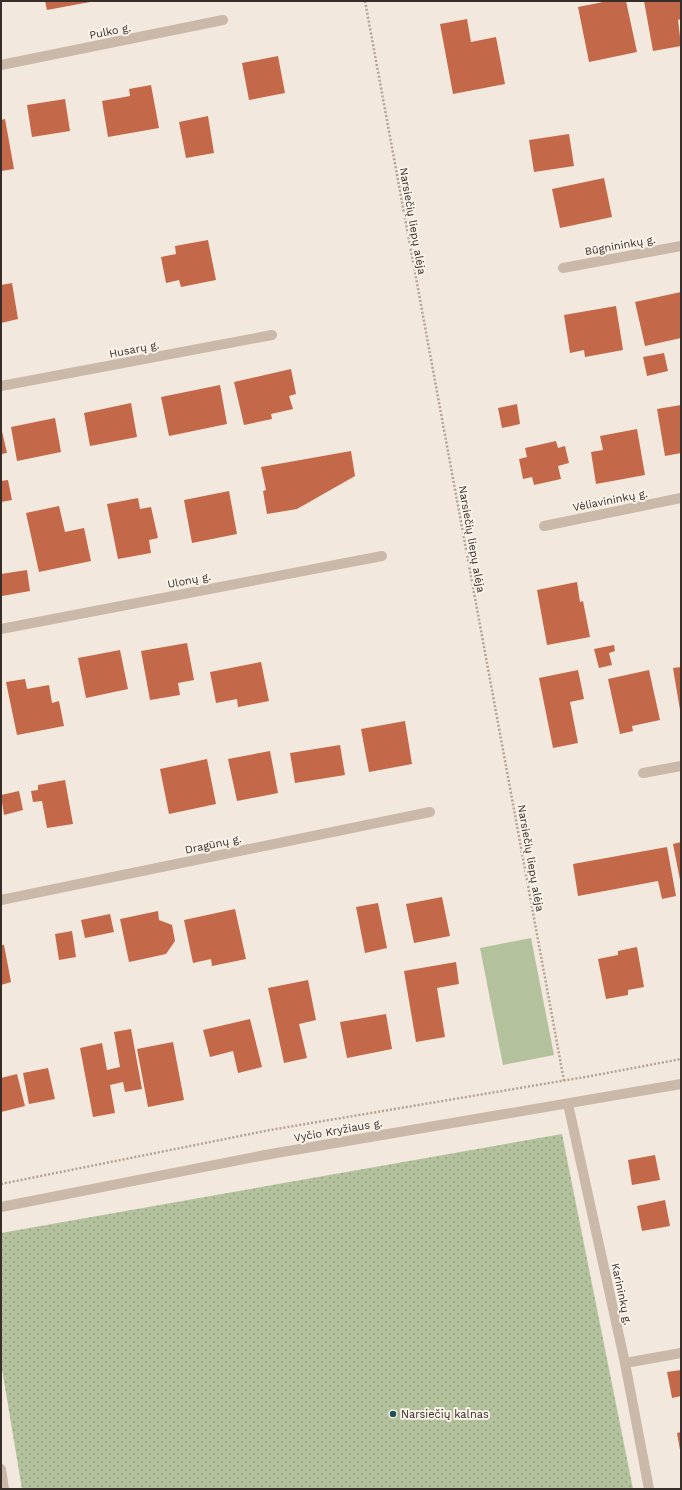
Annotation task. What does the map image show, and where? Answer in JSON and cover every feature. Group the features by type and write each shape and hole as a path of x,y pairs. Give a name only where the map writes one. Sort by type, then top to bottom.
{"street":[{"name":"Pulko g.","path":"1,65 223,20"},
{"name":"Būgnininkų g.","path":"563,268 681,246"},
{"name":"Husarų g.","path":"1,386 272,335"},
{"name":"Vėliavininkų g.","path":"544,526 681,498"},
{"name":"Ulonų g.","path":"1,629 382,556"},
{"path":"643,773 681,766"},
{"name":"Dragūnų g.","path":"1,900 430,812"},
{"name":"Vyčio Kryžiaus g.","path":"1,1207 280,1152 681,1084"},
{"name":"Karininkų g.","path":"568,1104 625,1363 649,1489"},
{"path":"625,1363 681,1353"},
{"path":"1,1469 4,1489"}],"path":[{"name":"Narsiečių liepų alėja","path":"365,1 564,1081"},
{"path":"1,1184 270,1130 564,1081 681,1059"}],"green space":[{"path":"531,938 554,1055 503,1065 480,948"},
{"path":"562,1134 633,1489 22,1489 1,1363 1,1233"}],"building":[{"path":"45,1 90,1 90,2 47,10"},
{"path":"608,1 626,1 637,52 589,62 578,7"},
{"path":"644,1 681,1 681,19 678,20 681,46 653,51"},
{"path":"467,19 471,42 496,37 505,84 453,94 440,24"},
{"path":"278,56 285,93 249,100 242,63"},
{"path":"151,85 159,128 108,137 102,101 130,96 129,89"},
{"path":"65,99 70,131 32,137 27,105"},
{"path":"208,116 214,153 186,158 179,122"},
{"path":"5,119 14,169 1,171 1,120"},
{"path":"569,134 574,166 534,172 529,140"},
{"path":"604,178 612,217 560,228 552,189"},
{"path":"208,240 216,280 181,287 179,280 166,283 161,257 176,254 175,246"},
{"path":"12,283 18,319 1,323 1,285"},
{"path":"681,292 681,338 645,346 635,302"},
{"path":"616,306 623,350 585,357 584,350 570,353 564,315"},
{"path":"664,353 668,371 647,376 643,357"},
{"path":"291,369 296,394 289,396 293,409 271,414 272,419 244,425 234,382"},
{"path":"220,385 227,424 169,436 161,397"},
{"path":"131,403 137,437 90,446 84,413"},
{"path":"517,404 520,424 502,428 498,408"},
{"path":"681,405 681,453 665,456 657,409"},
{"path":"55,418 61,452 17,461 11,427"},
{"path":"1,427 7,453 1,454"},
{"path":"637,429 645,475 596,484 591,452 603,450 600,436"},
{"path":"556,441 558,448 565,446 569,463 558,466 561,479 534,485 532,477 523,479 519,459 527,457 525,448"},
{"path":"351,451 355,476 297,509 267,514 263,491 266,490 261,467"},
{"path":"8,480 12,500 1,502 1,481"},
{"path":"229,491 237,534 192,543 184,500"},
{"path":"138,498 140,509 151,507 158,538 149,540 151,553 118,559 107,504"},
{"path":"59,506 65,532 84,528 91,561 39,572 26,513"},
{"path":"27,570 30,591 2,596 1,574"},
{"path":"577,582 580,602 583,601 590,637 547,645 537,590"},
{"path":"187,643 194,680 178,683 180,695 150,700 141,651"},
{"path":"614,645 615,651 609,653 612,665 599,668 594,649"},
{"path":"120,650 128,689 86,698 78,658"},
{"path":"261,662 269,701 238,707 237,699 216,703 210,672"},
{"path":"681,667 681,710 680,710 673,668"},
{"path":"578,670 584,699 570,702 578,743 553,748 539,678"},
{"path":"649,670 660,720 632,726 633,731 620,734 608,679"},
{"path":"25,679 27,689 49,685 52,703 59,701 64,726 17,735 6,682"},
{"path":"405,721 412,764 369,772 361,729"},
{"path":"340,745 345,775 295,783 290,753"},
{"path":"270,751 278,793 237,801 228,759"},
{"path":"207,759 216,804 169,814 160,769"},
{"path":"65,780 73,824 47,828 42,801 33,802 31,791 38,790 38,785"},
{"path":"19,791 23,810 4,815 1,795"},
{"path":"681,842 681,880 680,880 673,844"},
{"path":"667,847 676,896 662,899 658,881 578,896 573,864"},
{"path":"442,897 450,936 414,943 406,904"},
{"path":"378,903 387,948 365,953 356,907"},
{"path":"235,909 246,959 212,966 211,959 193,963 184,920"},
{"path":"158,911 159,920 172,925 175,941 166,954 129,962 120,919"},
{"path":"110,914 114,932 85,938 81,920"},
{"path":"72,931 76,957 59,960 55,934"},
{"path":"1,945 4,945 11,982 1,985"},
{"path":"637,947 644,987 628,990 628,995 606,999 598,959 618,955 618,951"},
{"path":"456,962 459,984 437,988 445,1037 416,1042 404,971"},
{"path":"308,980 316,1020 299,1024 307,1058 284,1063 268,988"},
{"path":"386,1014 392,1049 347,1058 340,1022"},
{"path":"250,1019 262,1067 238,1073 233,1051 210,1057 203,1030"},
{"path":"131,1029 142,1089 125,1092 123,1082 110,1085 115,1113 93,1117 80,1048 102,1043 107,1070 120,1067 114,1032"},
{"path":"173,1042 184,1100 148,1107 137,1049"},
{"path":"48,1068 55,1099 29,1104 23,1073"},
{"path":"17,1074 25,1106 1,1112 1,1078"},
{"path":"655,1155 660,1180 632,1185 628,1160"},
{"path":"665,1200 670,1226 642,1231 637,1206"},
{"path":"681,1370 681,1396 672,1398 667,1372"},
{"path":"681,1432 681,1450 680,1450 677,1433"}],"place":[{"name":"Narsiečių kalnas","path":"393,1414"}]}
